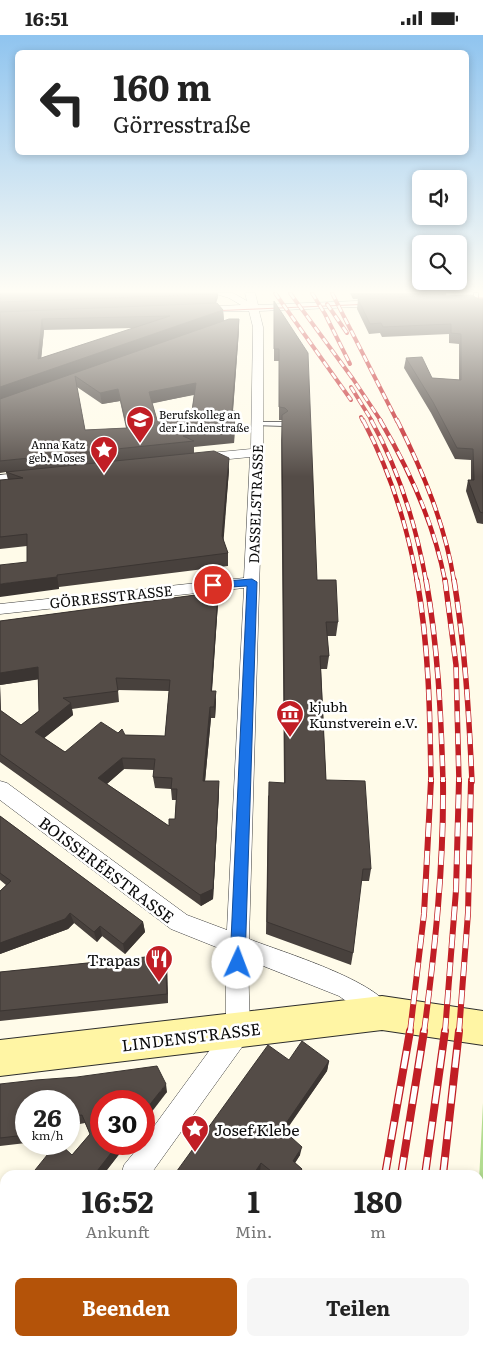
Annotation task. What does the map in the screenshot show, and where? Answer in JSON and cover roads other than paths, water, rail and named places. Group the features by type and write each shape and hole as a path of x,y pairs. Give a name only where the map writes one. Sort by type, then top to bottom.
{"main road":[{"name":"LINDENSTRASSE","path":"0,1058 382,1013 483,1028"}],"street":[{"name":"DASSELSTRASSE","path":"238,1031 238,945 257,451 254,354"},
{"path":"190,459 257,451"},
{"path":"0,479 47,474"},
{"name":"GÖRRESSTRASSE","path":"0,609 252,582"},
{"name":"BOISSERÉESTRASSE","path":"0,789 179,923 347,988 382,1013"},
{"path":"138,1170 238,1031"}],"lane":[{"path":"257,424 283,424"}],"railway":[{"path":"318,354 351,400"},
{"path":"335,354 381,421"},
{"path":"345,354 350,364"},
{"path":"363,354 397,421"},
{"path":"351,387 372,421"},
{"path":"361,417 363,421"},
{"path":"363,420 389,478 403,518 417,581"},
{"path":"371,420 390,458 405,498 412,519 426,581"},
{"path":"380,420 420,498 428,518 445,581"},
{"path":"397,420 416,459 432,499 445,539 454,581"},
{"path":"417,580 426,655 431,781"},
{"path":"426,580 438,681 443,782"},
{"path":"445,580 456,665 459,781"},
{"path":"454,580 466,681 472,782"},
{"path":"459,1032 468,913 471,780"},
{"path":"410,1032 424,914 431,781"},
{"path":"445,1032 456,890 459,781"},
{"path":"424,1032 438,906 443,782"},
{"path":"386,1170 410,1031"},
{"path":"402,1170 424,1031"},
{"path":"426,1170 445,1031"},
{"path":"444,1170 459,1031"}],"place":[{"name":"Berufskolleg an der Lindenstraße","path":"140,444"},
{"name":"Anna Katz geb. Moses","path":"104,474"},
{"name":"kjubh Kunstverein e.V.","path":"290,738"},
{"name":"Trapas","path":"159,983"},
{"name":"Josef Klebe","path":"195,1153"}]}
